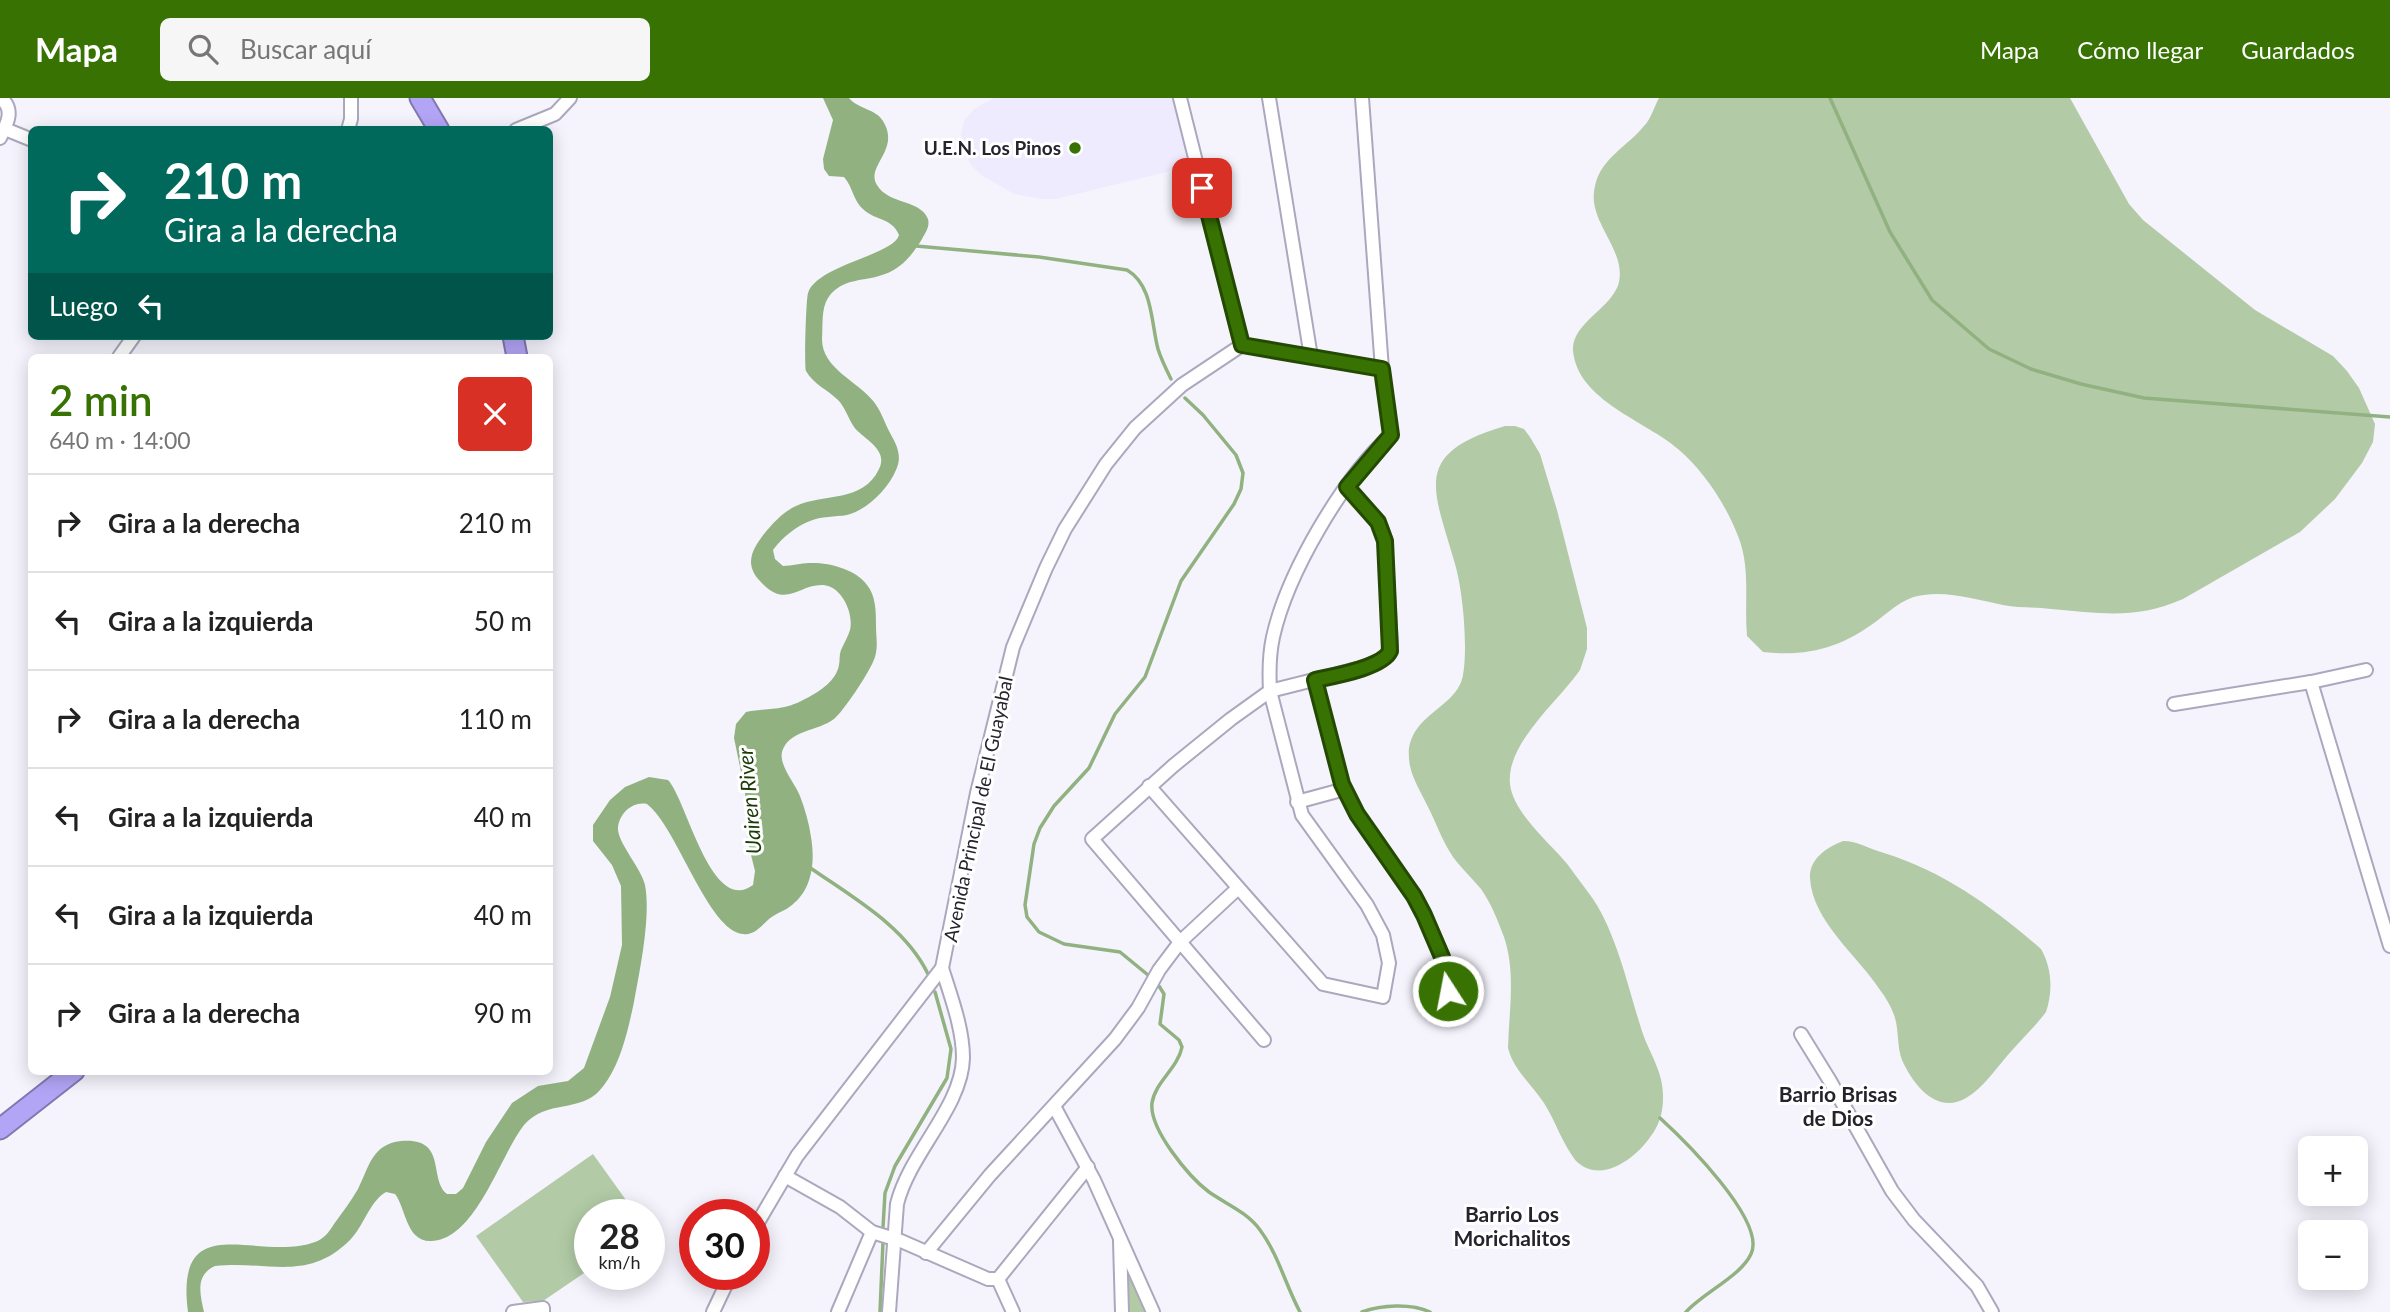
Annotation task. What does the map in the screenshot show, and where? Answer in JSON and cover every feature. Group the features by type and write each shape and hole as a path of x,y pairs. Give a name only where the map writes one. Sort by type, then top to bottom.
{"highway":[{"path":"420,98 437,126"},
{"path":"0,1129 70,1075"}],"street":[{"path":"1,98 10,113 2,133 28,139"},
{"path":"349,126 351,98"},
{"path":"526,126 555,114 570,98"},
{"path":"1180,98 1242,345 1382,369"},
{"path":"1269,98 1311,357"},
{"path":"1149,786 1323,984 1383,997 1390,963 1385,943 1376,921 1307,825 1297,802 1281,725 1270,691 1270,654 1281,609 1299,568 1347,487 1391,435 1382,369 1363,98"},
{"name":"Avenida Principal de El Guayabal","path":"770,1202 821,1123 942,968 977,793 1013,648 1046,568 1087,491 1119,446 1161,403 1182,385 1242,345"},
{"path":"1264,1040 1092,839 1149,786 1270,691 1377,663 1388,656 1390,651 1385,541 1378,522 1347,487"},
{"path":"2174,704 2311,682 2366,670"},
{"path":"1315,680 1345,789 1357,814 1414,896 1424,915 1442,957 1448,991"},
{"path":"2311,682 2390,946"},
{"path":"1297,802 1345,789"},
{"path":"926,1253 990,1175 1126,1026 1159,970 1180,942 1237,889"},
{"path":"890,1312 897,1204 906,1174 949,1103 961,1072 963,1057 958,1024 942,968"},
{"path":"1801,1034 1892,1191 1914,1220 1977,1286 1992,1312"},
{"path":"1054,1106 1088,1167 1153,1312"},
{"path":"998,1279 1088,1167"},
{"path":"785,1176 840,1207 872,1232 988,1279 998,1279"},
{"path":"838,1312 872,1232"},
{"path":"1120,1237 1122,1312"},
{"path":"998,1279 1013,1312"},
{"path":"713,1312 723,1290"},
{"path":"513,1312 542,1308 543,1312"}],"shaded area":[{"name":"U.E.N. Los Pinos","path":"994,98 1174,98 1191,166 1056,199 1014,194 981,175 970,164 962,143 964,121 974,109"},
{"path":"1659,98 2070,98 2129,204 2143,220 2255,310 2333,356 2347,371 2359,388 2375,424 2373,442 2362,463 2335,499 2300,532 2166,606 2133,612 2102,613 2009,606 1953,595 1924,595 1905,601 1864,630 1837,644 1795,653 1763,652 1747,636 1742,548 1721,501 1697,468 1678,449 1600,397 1578,368 1573,351 1578,332 1609,300 1619,282 1617,258 1596,211 1594,199 1598,176 1609,160 1646,123"},
{"path":"1505,426 1524,429 1540,454 1587,628 1587,649 1580,670 1525,738 1516,753 1510,784 1525,817 1568,865 1601,913 1615,945 1663,1088 1660,1117 1650,1138 1632,1157 1609,1169 1587,1168 1576,1161 1544,1103 1511,1056 1508,1048 1511,978 1504,937 1485,894 1456,861 1446,845 1410,766 1409,749 1413,735 1421,724 1451,697 1459,687 1463,675 1465,635 1460,589 1441,515 1436,477 1442,462 1454,449 1475,437"},
{"path":"1843,841 1906,861 1948,881 2005,919 2041,949 2045,956 2050,980 2046,1012 1983,1084 1966,1098 1945,1103 1927,1095 1919,1087 1900,1055 1896,1023 1889,1003 1827,924 1819,909 1810,878 1812,865 1825,850"},
{"path":"593,1154 625,1199 574,1199 574,1280 543,1301 523,1302 476,1236"},
{"path":"1131,1278 1148,1312 1127,1312 1126,1280"}],"water":[{"name":"Uairen River","path":"823,98 849,98 880,117 887,131 888,141 875,171 877,185 889,196 918,208 928,219 928,224 919,245 902,264 885,274 840,287 828,298 823,312 822,339 828,359 867,394 879,409 898,450 896,470 882,491 862,509 847,515 819,518 805,523 773,550 775,559 783,566 825,564 856,575 870,589 876,610 875,658 855,692 834,719 797,735 785,745 782,752 783,763 800,796 810,832 811,874 804,891 792,905 754,932 743,934 730,928 717,916 705,898 658,816 647,804 631,807 621,818 618,828 621,840 645,885 647,912 644,943 626,1036 613,1071 600,1090 583,1102 543,1112 524,1125 474,1212 461,1227 447,1237 431,1241 416,1236 395,1194 386,1192 375,1202 350,1240 318,1261 286,1267 215,1266 204,1274 200,1286 204,1312 188,1312 187,1279 194,1259 207,1248 225,1245 293,1247 318,1241 328,1232 358,1189 373,1158 391,1143 401,1141 425,1145 431,1152 441,1187 447,1194 456,1194 463,1188 486,1142 512,1103 538,1086 568,1081 584,1068 610,997 622,945 621,886 612,865 593,841 593,825 610,800 625,787 649,777 668,780 713,871 725,884 738,890 753,885 755,871 747,839 745,791 734,738 736,724 746,712 790,705 827,685 837,671 840,652 851,624 845,602 836,590 823,585 785,595 777,594 758,579 751,565 752,554 764,534 787,511 807,502 842,495 863,487 872,480 881,462 878,450 854,427 840,403 806,371 807,298 814,283 839,268 884,249 899,235 892,225 869,214 860,206 844,177 829,176 824,169 823,159 833,120"}],"waterway":[{"path":"1830,98 1890,232 1932,300 1989,349 2031,369 2081,384 2144,398 2390,417"},
{"path":"916,246 1039,257 1127,270 1142,285 1150,305 1158,349 1171,379"},
{"path":"1148,975 1120,952 1064,944 1039,932 1027,917 1025,905 1034,844 1040,828 1054,806 1089,768 1115,714 1145,677 1181,581 1234,504 1241,489 1243,473 1236,455 1185,398"},
{"path":"809,867 892,927 906,941 928,974"},
{"path":"1159,986 1164,994 1160,1024 1179,1040 1182,1047 1176,1062 1154,1095 1153,1114 1157,1126 1172,1152 1191,1175 1209,1192 1249,1218 1260,1230 1272,1249 1300,1312"},
{"path":"883,1227 885,1193 895,1166 947,1078 951,1049 935,992"},
{"path":"1660,1118 1720,1182 1747,1222 1753,1240 1751,1254 1739,1270 1686,1312"},
{"path":"880,1312 883,1242"},
{"path":"1362,1312 1396,1306 1414,1307 1430,1312"}],"place":[{"name":"U.E.N. Los Pinos","path":"1075,148"}],"district":[{"name":"Barrio Brisas de Dios","path":"1838,1107"},
{"name":"Barrio Los Morichalitos","path":"1512,1227"}],"route":[{"path":"1202,188 1242,345 1382,369 1391,435 1347,487 1371,512 1385,541 1390,651 1388,656 1377,663 1315,680 1342,784 1357,814 1414,896 1424,915 1442,957 1448,991"}]}
